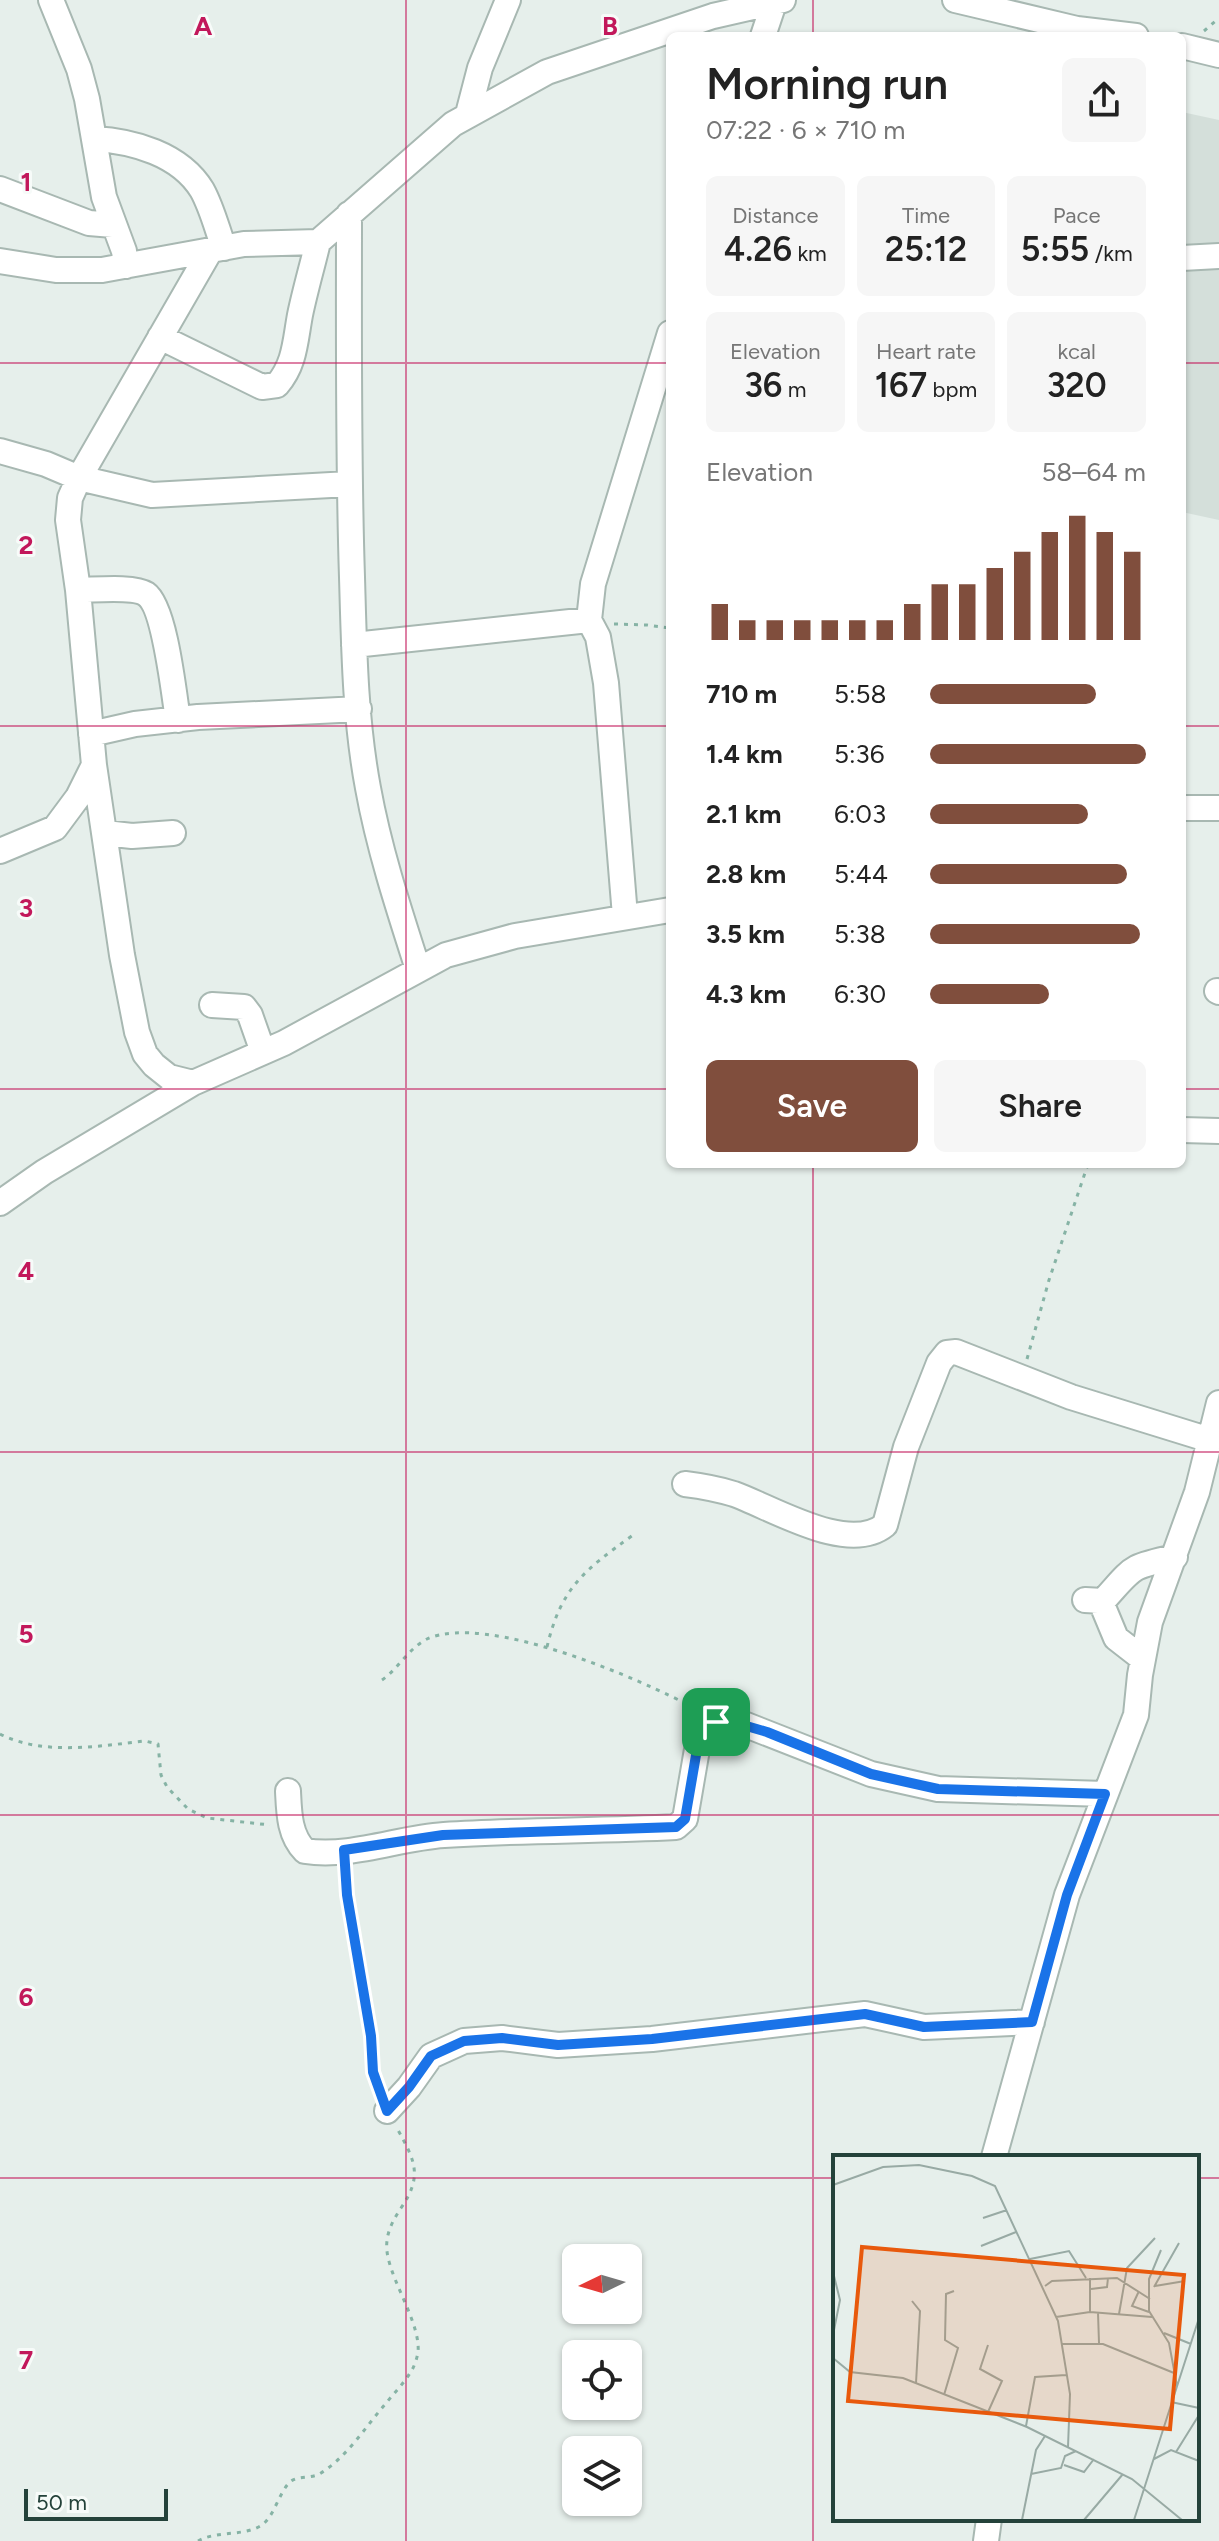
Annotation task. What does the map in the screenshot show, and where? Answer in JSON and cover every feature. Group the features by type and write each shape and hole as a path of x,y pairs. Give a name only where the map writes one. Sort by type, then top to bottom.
{"street":[{"path":"51,0 79,69 104,197 124,251 126,266"},
{"path":"468,114 480,68 508,0"},
{"path":"955,0 1003,6 1077,29 1102,32"},
{"path":"160,337 262,387 272,388 284,377 294,354 300,314 318,242 453,124 547,72 713,16 778,1"},
{"path":"765,32 778,1"},
{"path":"1186,47 1219,55"},
{"path":"94,139 135,144 177,164 202,191 217,250 160,337 79,478 70,498 68,520 78,590 94,765 122,955 137,1032 145,1054 154,1065 169,1077 193,1083"},
{"path":"0,189 89,223 113,225"},
{"path":"349,214 349,484 359,709 367,787 418,969"},
{"path":"0,261 82,271 244,244 318,242"},
{"path":"1186,258 1219,256"},
{"path":"625,916 606,683 598,637 591,623 593,584 666,346"},
{"path":"0,451 46,464 79,478 152,495 349,484"},
{"path":"78,590 138,591 148,595 163,631 178,720"},
{"path":"354,645 591,623"},
{"path":"91,734 110,727 178,720 359,709"},
{"path":"0,851 55,828 78,797 94,765"},
{"path":"1186,808 1219,808"},
{"path":"105,833 132,836 173,833"},
{"path":"0,1203 44,1172 193,1083 284,1043 446,955 515,936 666,911"},
{"path":"212,1005 244,1007 250,1015 263,1052"},
{"path":"1186,1130 1219,1131"},
{"path":"685,1484 733,1494 838,1533 864,1536 876,1532 885,1525 906,1447 939,1363 947,1353 956,1352 1071,1397 1210,1440"},
{"path":"994,2155 1067,1895 1136,1715 1150,1622 1197,1492 1219,1403"},
{"path":"1143,1659 1116,1638 1093,1601 1135,1567 1175,1557"},
{"path":"288,1791 294,1834 305,1851 344,1850 443,1835 676,1827 685,1819 700,1732 716,1722 736,1721 871,1774 938,1789 1105,1794"},
{"path":"387,2111 431,2056 464,2041 502,2038 558,2045 652,2039 865,2014 924,2027 1032,2022"},
{"path":"986,2541 989,2521"}],"path":[{"path":"591,623 666,628"},
{"path":"1009,1374 1028,1358 1049,1280 1087,1168"},
{"path":"547,1647 552,1626 570,1589 590,1566 633,1535"},
{"path":"382,1680 426,1640 445,1635 474,1635 547,1647 629,1677 716,1722"},
{"path":"0,1734 23,1743 48,1747 145,1741 158,1744 161,1775 167,1787 188,1809 207,1818 262,1823 294,1834"},
{"path":"198,2541 220,2533 256,2528 265,2523 290,2482 315,2477 335,2462 403,2384 415,2365 416,2335 389,2262 386,2242 398,2213 414,2189 415,2176 407,2146 387,2111 373,2072 371,2036 347,1895 344,1850"}],"shaded area":[{"path":"1186,113 1219,120 1219,520 1186,513"}],"route":[{"path":"736,1721 871,1774 938,1789 1105,1794 1067,1895 1032,2022 924,2027 865,2014 652,2039 558,2045 484,2038 464,2041 431,2056 387,2111 373,2072 371,2036 347,1895 344,1850 443,1835 676,1827 685,1819 700,1732 716,1722 736,1721"}]}
